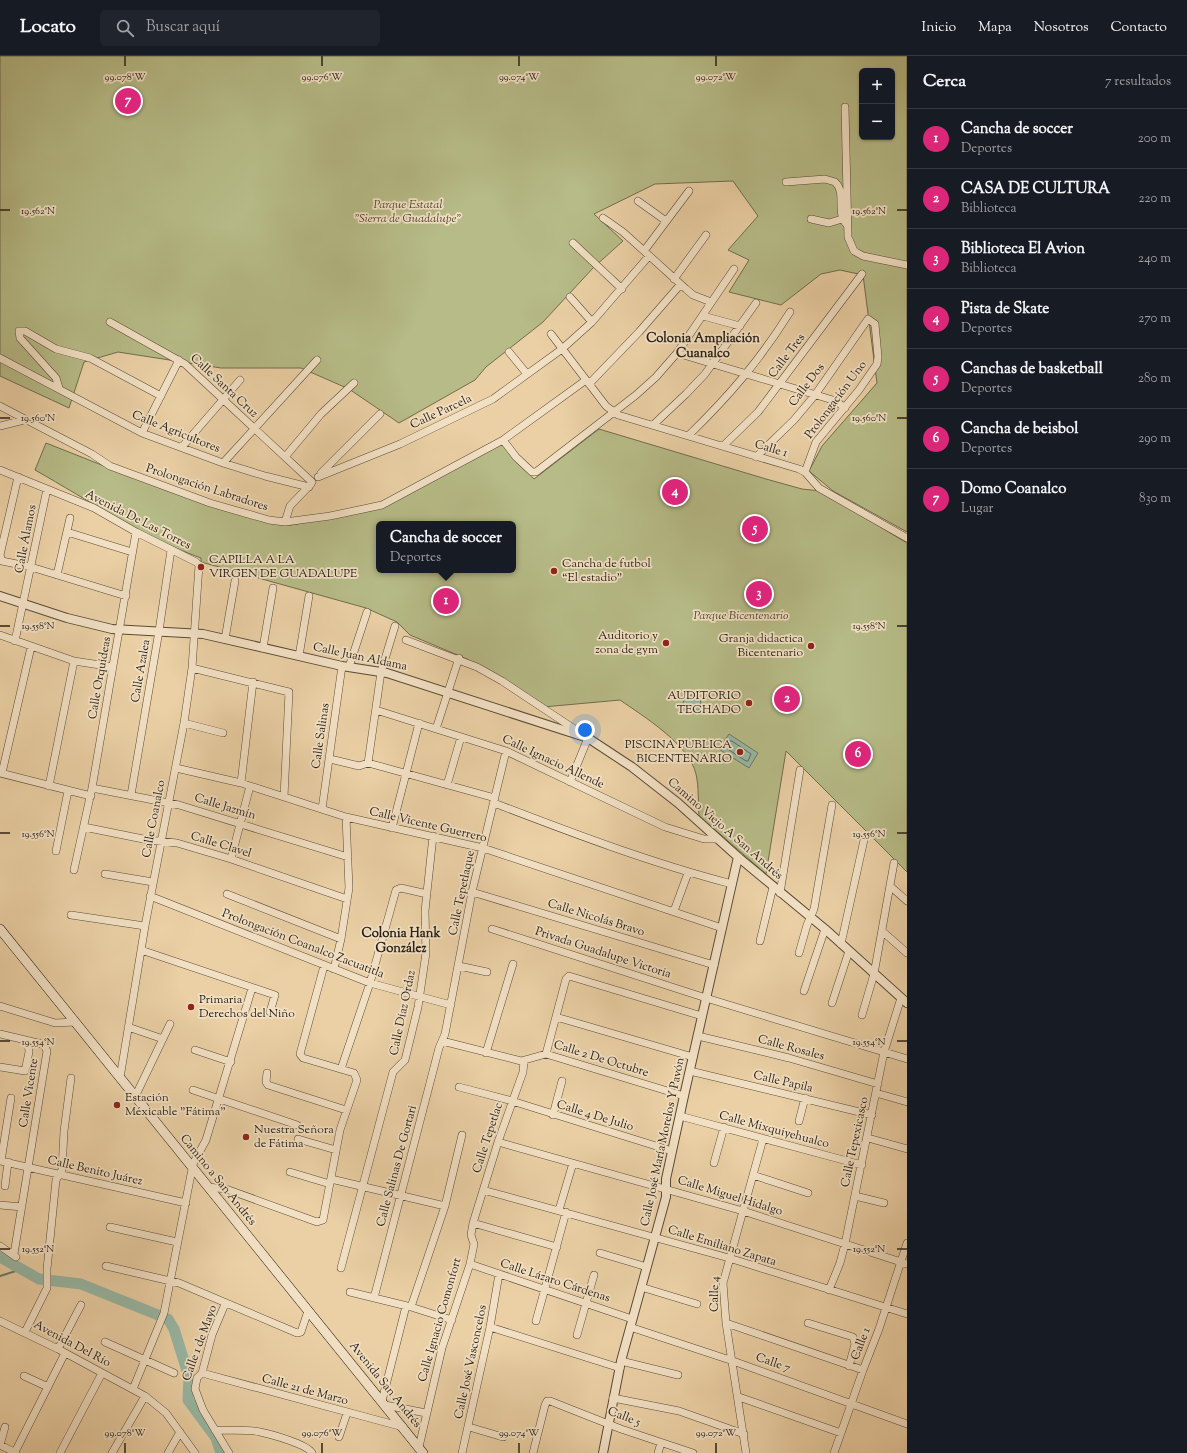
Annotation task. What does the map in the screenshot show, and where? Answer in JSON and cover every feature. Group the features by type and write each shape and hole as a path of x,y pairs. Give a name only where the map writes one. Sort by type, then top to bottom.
{"main road":[{"name":"Camino a San Andrés","path":"0,929 327,1333"},
{"name":"Avenida San Andrés","path":"327,1333 421,1450"}],"street":[{"path":"845,107 847,225 850,246 857,254 907,265"},
{"path":"786,182 825,179 835,182 840,190 842,219 847,225"},
{"path":"644,251 689,191"},
{"path":"638,201 666,220"},
{"path":"602,218 644,251 693,295 711,302"},
{"path":"811,219 829,223 842,219"},
{"path":"674,279 706,235"},
{"path":"573,243 622,289"},
{"name":"Calle Parcela","path":"318,477 362,457 400,444 486,403 562,349 592,322 649,256"},
{"path":"503,440 516,457 534,473 641,391 677,353 734,269"},
{"name":"Calle Tres","path":"723,446 758,412 862,274"},
{"name":"Prolongación Labradores","path":"0,406 24,420 92,454 110,466 210,503 270,520 285,522 330,516 382,505 503,440 588,382 639,332 680,284"},
{"path":"570,297 592,322"},
{"path":"653,424 686,394 712,364 756,303"},
{"path":"689,435 725,400 747,375 771,343 790,312"},
{"path":"703,316 740,326"},
{"name":"Calle Dos","path":"756,457 794,420 815,395 868,319"},
{"name":"Prolongación Uno","path":"805,472 816,442 859,390 878,361 875,324 868,319"},
{"name":"Calle Santa Cruz","path":"110,322 179,360 224,399 311,484"},
{"path":"59,388 56,378 20,338 19,331 25,332 56,349 90,358 161,396"},
{"path":"551,334 613,412"},
{"path":"509,352 527,374"},
{"path":"677,353 836,401 845,408"},
{"name":"Calle Agricultores","path":"0,358 142,433 223,463 265,476 311,484"},
{"path":"142,433 179,360"},
{"path":"223,463 317,360"},
{"path":"182,447 240,380"},
{"path":"285,457 321,414 354,383"},
{"name":"Calle 1","path":"613,412 622,417 653,424 805,472"},
{"path":"285,522 290,506 380,414"},
{"path":"0,426 24,420"},
{"name":"Avenida De Las Torres","path":"0,470 94,508 136,532 198,564"},
{"path":"805,472 819,488 907,538"},
{"path":"18,477 0,560 32,567 126,596"},
{"name":"Calle Álamos","path":"15,640 32,567 47,489"},
{"path":"57,575 70,518"},
{"path":"67,532 132,552"},
{"name":"Calle Orquídeas","path":"74,870 91,796 136,532"},
{"name":"Calle Azalea","path":"131,795 159,631 171,550"},
{"name":"Calle Coanalco","path":"120,1078 150,896 184,723 192,668 198,564"},
{"path":"225,639 235,581"},
{"path":"263,648 273,588"},
{"name":"Calle Juan Aldama","path":"0,596 92,625 120,630 195,633 346,667 381,672 448,692 588,738"},
{"path":"299,656 308,596"},
{"name":"Calle Salinas","path":"322,809 346,667 367,612"},
{"path":"368,763 381,672 395,626"},
{"path":"0,635 74,661 113,667"},
{"name":"Camino Viejo A San Andrés","path":"406,640 459,658 502,680 656,785 738,858 825,929 904,1000"},
{"path":"31,647 1,773 91,796"},
{"path":"436,729 459,658"},
{"path":"49,786 74,661"},
{"path":"192,668 289,692 284,797"},
{"path":"241,783 253,682"},
{"name":"Calle Ignacio Allende","path":"376,710 506,751 665,826 704,839 718,839"},
{"path":"184,723 223,733"},
{"path":"392,828 419,723"},
{"path":"447,785 461,737"},
{"path":"570,782 588,738"},
{"name":"Calle Tepetlaque","path":"442,1041 459,966 472,892 506,751"},
{"path":"330,758 359,766 368,763 447,785 494,800 573,834 688,873 732,884"},
{"name":"Calle Vicente Guerrero","path":"176,768 241,783 346,817 483,848 722,928"},
{"path":"760,941 776,890 800,770"},
{"path":"231,859 250,786"},
{"name":"Calle Jazmín","path":"92,788 169,803 240,822 348,857"},
{"path":"56,851 68,791"},
{"path":"799,953 810,916 814,909 832,805"},
{"path":"334,970 341,939 347,899 348,857 346,817"},
{"name":"Calle Clavel","path":"84,827 148,840 176,843 231,859 347,899"},
{"name":"Calle Díaz Ordaz","path":"341,1268 364,1186 393,1072 405,1060 419,997 427,942 425,922 433,836"},
{"path":"841,944 864,840"},
{"name":"Calle José María Morelos Y Pavón","path":"603,1453 620,1365 666,1197 672,1151 738,858"},
{"path":"862,1015 874,974 894,863"},
{"path":"674,911 688,873"},
{"path":"105,874 153,882"},
{"path":"890,886 907,901"},
{"path":"341,1069 370,983 396,890 402,888 427,894"},
{"name":"Calle Nicolás Bravo","path":"472,892 714,965"},
{"path":"227,894 341,939"},
{"name":"Prolongación Coanalco Zacuatitla","path":"150,896 334,970 370,983 451,1005"},
{"path":"71,914 145,926"},
{"name":"Privada Guadalupe Victoria","path":"492,929 706,998 907,1059"},
{"path":"804,991 825,929"},
{"path":"882,931 907,953"},
{"path":"141,950 275,995 270,1012"},
{"path":"832,1003 849,951"},
{"path":"486,1052 512,964"},
{"path":"208,1187 226,1189 317,1222 324,1218 336,1150 346,1110 357,1077 354,1073 303,1058 300,1054 324,966"},
{"path":"459,966 487,972"},
{"path":"546,1054 566,979 569,976 702,1016"},
{"path":"133,1389 164,1313 193,1168 206,1140 231,1062 252,988"},
{"name":"Calle Tepexicasco","path":"829,1290 840,1263 845,1244 868,1138 884,1052 904,1000"},
{"path":"0,1006 55,1023 75,1022"},
{"path":"556,1017 693,1057"},
{"path":"135,1097 170,1024"},
{"path":"128,1027 163,1039"},
{"name":"Calle Vicente","path":"0,1034 44,1045 47,1051 15,1256 0,1246"},
{"name":"Calle Rosales","path":"698,1036 790,1058 878,1084"},
{"path":"0,1066 22,1072 25,1071 29,1052 28,1041"},
{"path":"442,1041 524,1061"},
{"name":"Calle Salinas De Gortari","path":"374,1298 442,1041"},
{"path":"194,1050 231,1062"},
{"name":"Calle 2 De Octubre","path":"524,1061 546,1054 684,1096"},
{"name":"Calle Tepetlac","path":"473,1223 498,1142 523,1072 524,1061"},
{"name":"Calle Papila","path":"690,1071 872,1115"},
{"path":"267,1073 266,1082 268,1085 346,1110"},
{"path":"25,1332 48,1284 47,1271 56,1180 60,1173 71,1078"},
{"path":"553,1115 562,1081"},
{"name":"Calle 4 De Julio","path":"459,1087 512,1101 672,1151"},
{"path":"193,1090 296,1125"},
{"path":"876,1093 907,1102"},
{"path":"5,1186 3,1161 10,1098"},
{"path":"799,1121 805,1098"},
{"name":"Calle Mixquiyehualco","path":"680,1116 862,1165"},
{"path":"714,1163 724,1127"},
{"path":"426,1413 383,1403 408,1306 445,1206 462,1135"},
{"path":"298,1138 336,1150"},
{"name":"Calle 4","path":"746,1453 739,1397 726,1323 723,1283 763,1138"},
{"path":"868,1138 907,1149"},
{"name":"Calle Miguel Hidalgo","path":"498,1142 666,1188 743,1211 904,1263"},
{"name":"Calle Benito Juárez","path":"3,1161 186,1203"},
{"path":"536,1321 557,1247 573,1163"},
{"path":"290,1172 330,1182 364,1186 445,1206"},
{"path":"753,1175 808,1193"},
{"name":"Calle Emiliano Zapata","path":"483,1190 729,1258 907,1314"},
{"path":"855,1196 884,1203"},
{"path":"0,1205 22,1207"},
{"path":"473,1223 557,1247"},
{"name":"Calle Ignacio Comonfort","path":"421,1450 426,1413 442,1348 470,1264 474,1244 472,1235 473,1223"},
{"path":"110,1227 177,1242"},
{"name":"Calle 1","path":"834,1453 851,1402 879,1329 885,1307 904,1263 907,1243"},
{"path":"600,1253 647,1267"},
{"name":"Calle Lázaro Cárdenas","path":"470,1264 586,1302 631,1323"},
{"path":"106,1266 171,1281 292,1332 300,1333 308,1311"},
{"name":"Calle José Vasconcelos","path":"462,1453 469,1427 490,1326 499,1274"},
{"path":"577,1336 594,1275"},
{"path":"641,1287 697,1304"},
{"path":"350,1292 408,1306 452,1320"},
{"name":"Calle 1 de Mayo","path":"225,1304 210,1338 202,1373 197,1378 195,1393 229,1453"},
{"path":"58,1348 80,1305"},
{"name":"Avenida Del Río","path":"0,1321 58,1348 145,1396 166,1413 195,1453"},
{"name":"Calle 7","path":"631,1323 733,1361 851,1402 907,1424"},
{"path":"726,1323 863,1370"},
{"path":"808,1323 853,1337 855,1344 849,1366"},
{"path":"490,1326 620,1365 678,1375"},
{"path":"105,1342 146,1359 174,1373"},
{"path":"5,1427 0,1445 16,1453 66,1353"},
{"path":"61,1453 102,1373"},
{"name":"Calle 21 de Marzo","path":"202,1373 403,1427"},
{"path":"24,1376 48,1387"},
{"path":"112,1453 145,1396"},
{"path":"739,1397 841,1433"},
{"path":"613,1398 679,1412 744,1434"},
{"name":"Calle 5","path":"532,1453 545,1405 548,1401 661,1443 693,1453"},
{"path":"339,1437 347,1413"},
{"path":"469,1427 503,1437"},
{"path":"215,1430 260,1432 294,1442 307,1448 312,1453"},
{"path":"168,1453 180,1432"},
{"path":"658,1453 661,1443"}],"green space":[{"name":"Parque Estatal \"Sierra de Guadalupe\"","path":"0,56 907,56 907,532 833,491 809,471 822,446 877,383 863,275 840,270 821,274 781,305 729,292 749,260 728,250 758,216 733,181 655,184 594,214 623,241 594,267 543,322 486,367 475,380 399,423 349,389 301,368 221,368 118,352 84,362 69,408 0,376"},
{"name":"Parque Bicentenario","path":"599,429 766,479 802,489 821,491 907,543 907,872 786,751 766,874 699,816 696,774 692,763 684,752 664,732 620,700 543,707 503,679 467,659 410,635 397,622 366,608 201,562 201,558 158,540 116,518 35,470 46,443 165,490 220,509 269,523 291,525 382,508 502,444 534,479"}],"water":[{"path":"692,695 696,696 700,700 700,708 696,712 692,713 688,712 684,708 683,704 684,700 688,696"},
{"name":"PISCINA PUBLICA BICENTENARIO","path":"729,734 758,753 749,768 719,749"}],"waterway":[{"path":"0,1257 39,1279 81,1284 168,1319 174,1329 189,1377 188,1400 216,1438 221,1453"},
{"path":"0,1276 22,1269"}],"place":[{"name":"Domo Coanalco","path":"128,101"},
{"name":"Pista de Skate","path":"675,492"},
{"name":"Canchas de basketball","path":"755,529"},
{"name":"CAPILLA A LA VIRGEN DE GUADALUPE","path":"201,567"},
{"name":"Cancha de futbol “El estadio”","path":"554,571"},
{"name":"Biblioteca El Avion","path":"759,594"},
{"name":"Cancha de soccer","path":"446,601"},
{"name":"Auditorio y zona de gym","path":"666,643"},
{"name":"Granja didactica Bicentenario","path":"811,646"},
{"name":"CASA DE CULTURA","path":"787,699"},
{"name":"AUDITORIO TECHADO","path":"749,703"},
{"name":"PISCINA PUBLICA BICENTENARIO","path":"740,752"},
{"name":"Cancha de beisbol","path":"858,754"},
{"name":"Primaria Derechos del Niño","path":"191,1007"},
{"name":"Estación Méxicable \"Fátima\"","path":"117,1105"},
{"name":"Nuestra Señora de Fátima","path":"246,1137"}],"district":[{"name":"Colonia Ampliación Cuanalco","path":"703,346"},
{"name":"Colonia Hank González","path":"401,942"}]}
